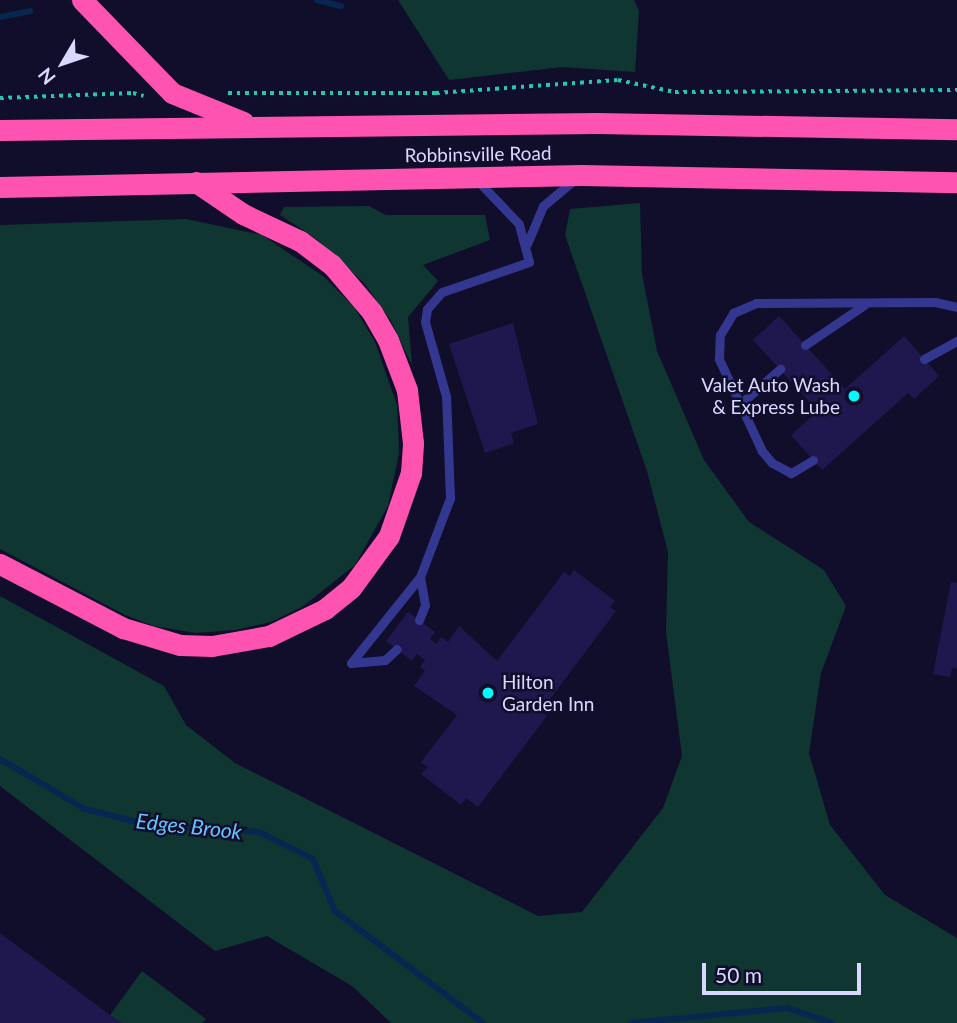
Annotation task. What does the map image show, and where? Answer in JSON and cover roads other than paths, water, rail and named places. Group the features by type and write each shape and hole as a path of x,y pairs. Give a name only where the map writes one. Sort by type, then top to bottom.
{"highway":[{"path":"82,0 172,93 191,105 258,127"},
{"name":"Robbinsville Road","path":"0,130 597,123 957,129"},
{"name":"Robbinsville Road","path":"0,187 581,175 957,182"},
{"path":"0,564 123,628 180,645 212,646 268,636 325,609 351,588 389,536 408,484 413,443 407,390 388,340 365,303 332,265 300,241 243,214 196,182"}],"lane":[{"path":"527,244 543,206 581,175"},
{"path":"397,649 385,660 351,663 420,577 450,498 446,396 425,322 426,309 442,292 529,262 527,244 509,211 475,177"},
{"path":"813,460 791,472 772,463 739,405 719,359 720,335 733,313 756,303 935,302 957,307"},
{"path":"805,345 866,304"},
{"path":"924,359 957,341"},
{"path":"739,405 780,369"},
{"path":"418,620 425,605 420,577"}],"waterway":[{"path":"317,0 341,6"},
{"path":"0,17 30,11"},
{"name":"Edges Brook","path":"0,759 85,809 145,824 259,832 313,859 335,911 483,1023"},
{"name":"Edges Brook","path":"631,1023 788,1008 832,1023"}],"place":[{"name":"Valet Auto Wash & Express Lube","path":"854,396"},
{"name":"Hilton Garden Inn","path":"488,693"}]}
